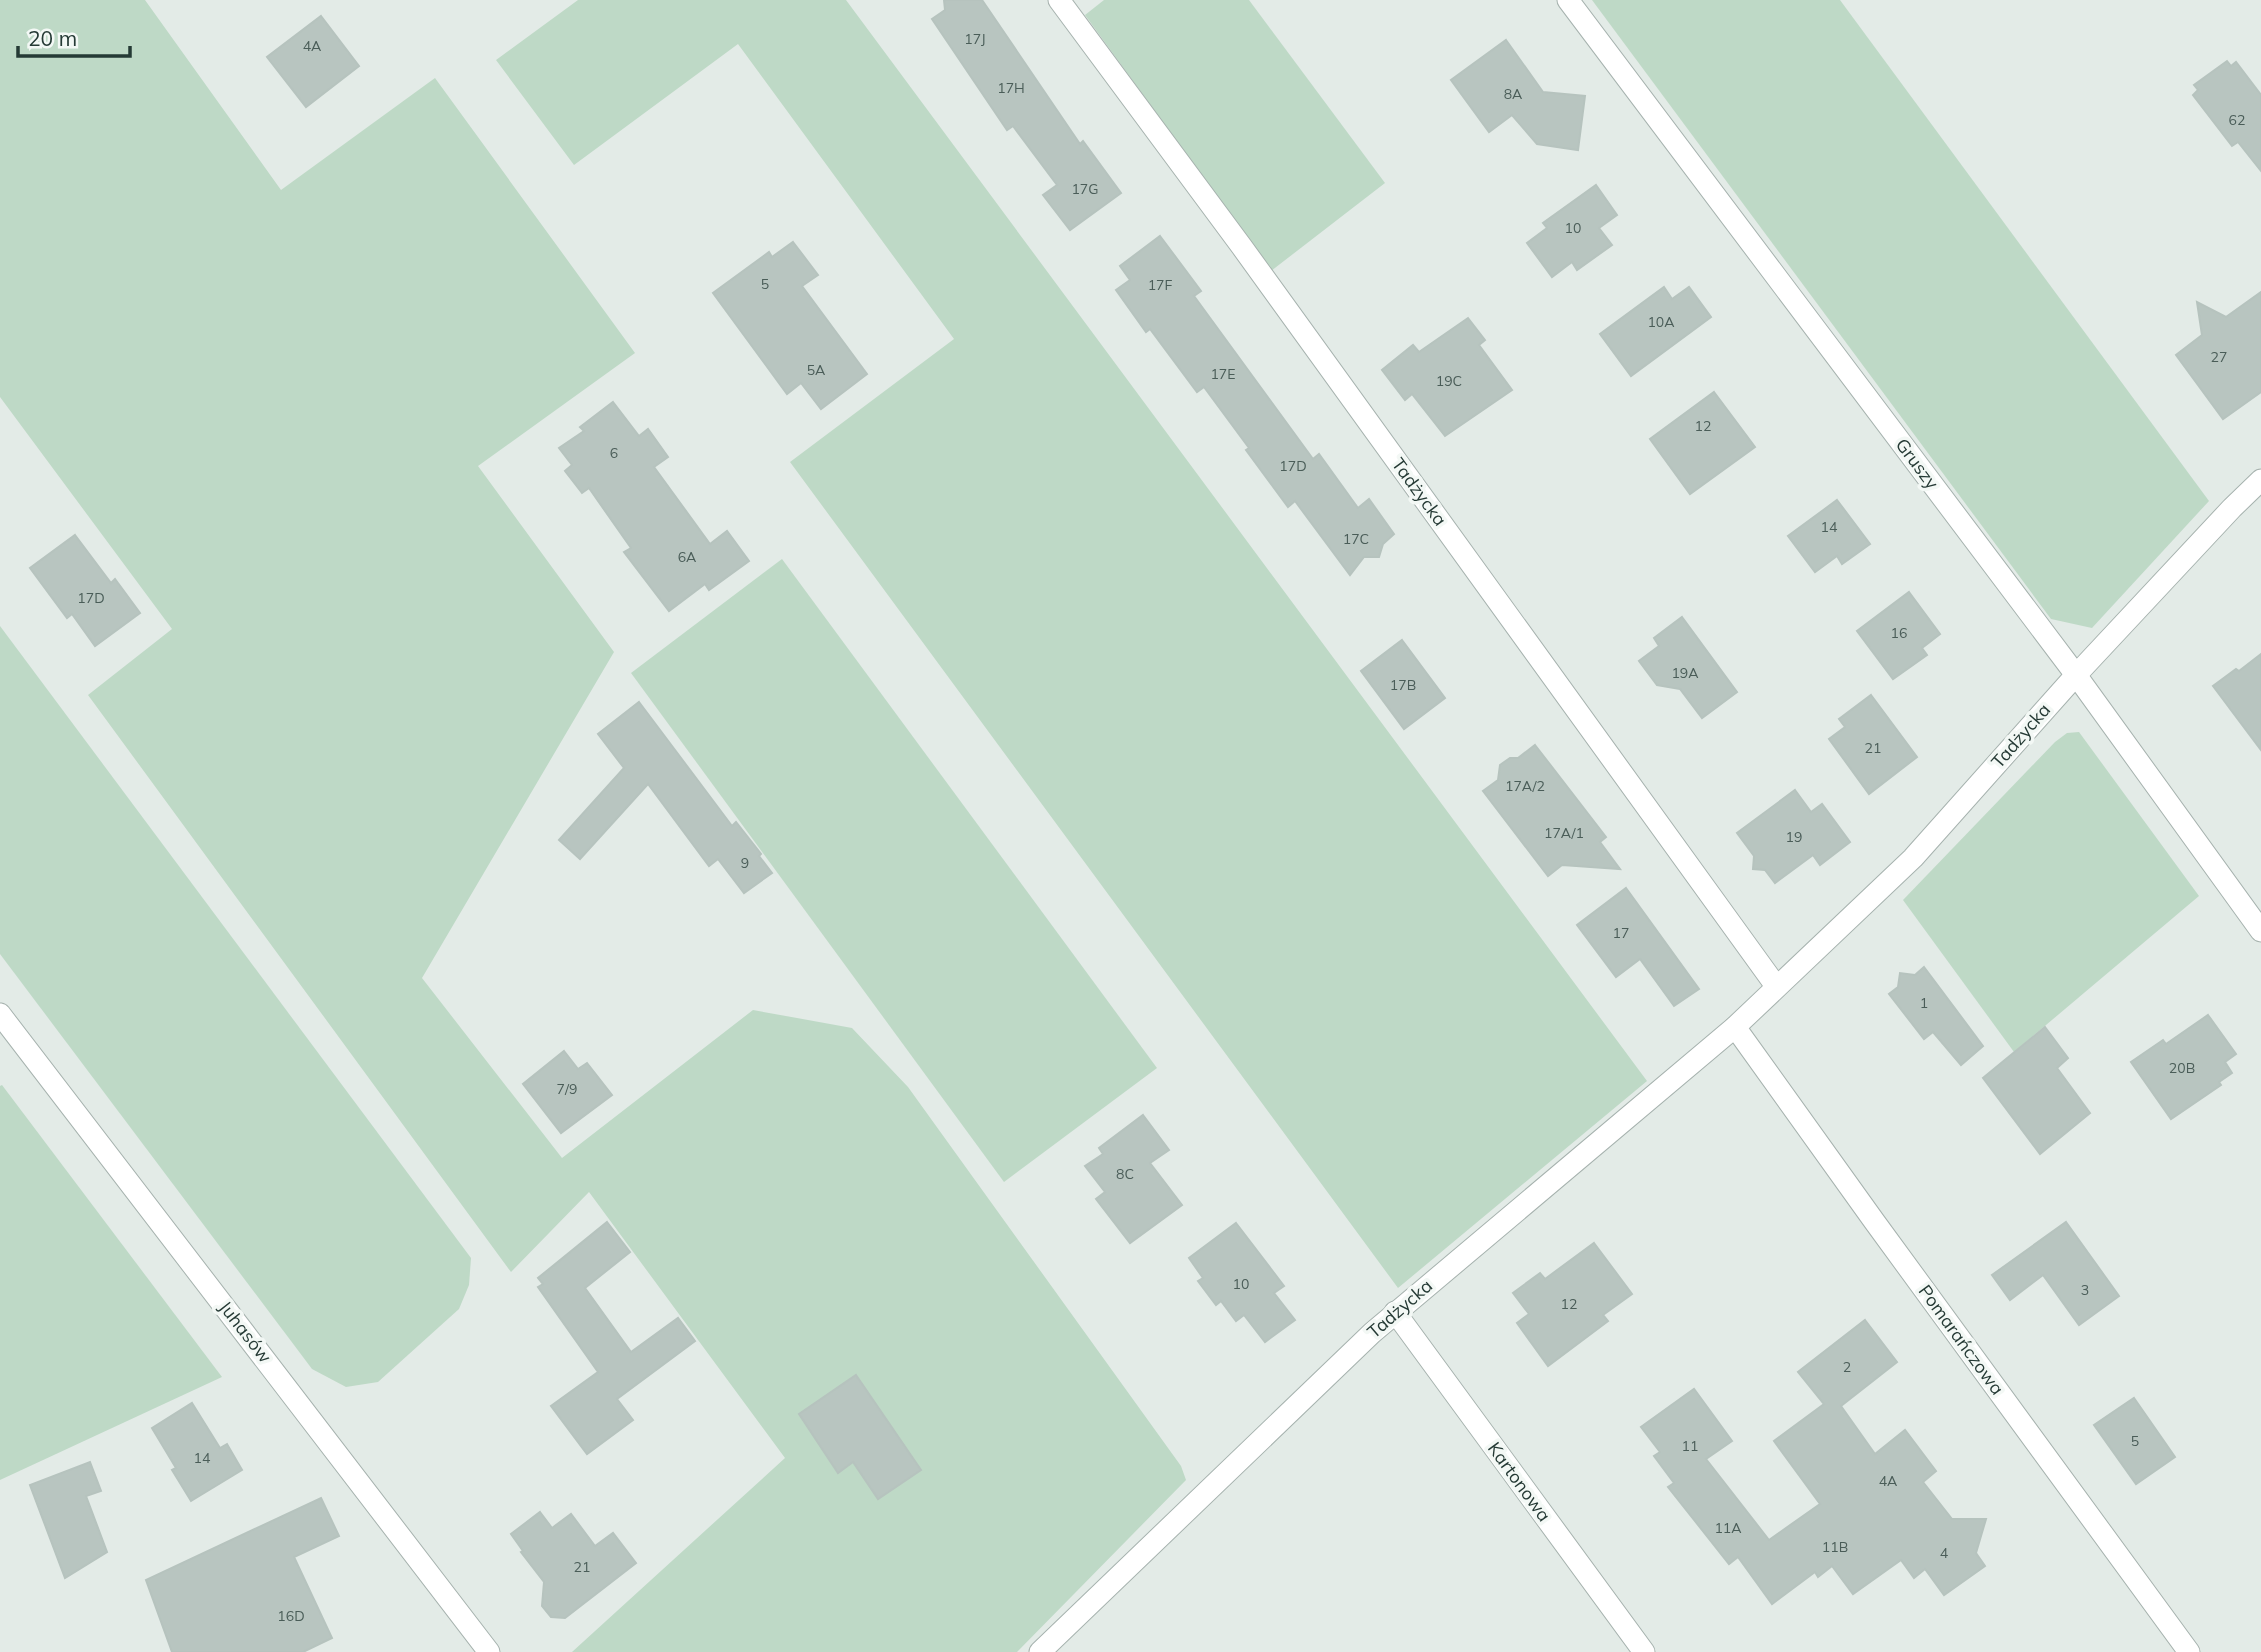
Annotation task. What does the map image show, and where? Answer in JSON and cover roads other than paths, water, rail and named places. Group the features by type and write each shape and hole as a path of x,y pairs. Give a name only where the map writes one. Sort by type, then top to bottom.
{"street":[{"name":"Tadżycka","path":"1059,0 1250,259 1776,986"},
{"name":"Gruszy","path":"1568,0 2076,675 2261,931"},
{"name":"Tadżycka","path":"1041,1652 1395,1312 1735,1027 1913,858 2076,675 2261,480"},
{"name":"Juhasów","path":"0,1014 489,1652"},
{"name":"Pomarańczowa","path":"1735,1027 1874,1222 2189,1652"},
{"name":"Kartonowa","path":"1395,1312 1644,1652"}]}
